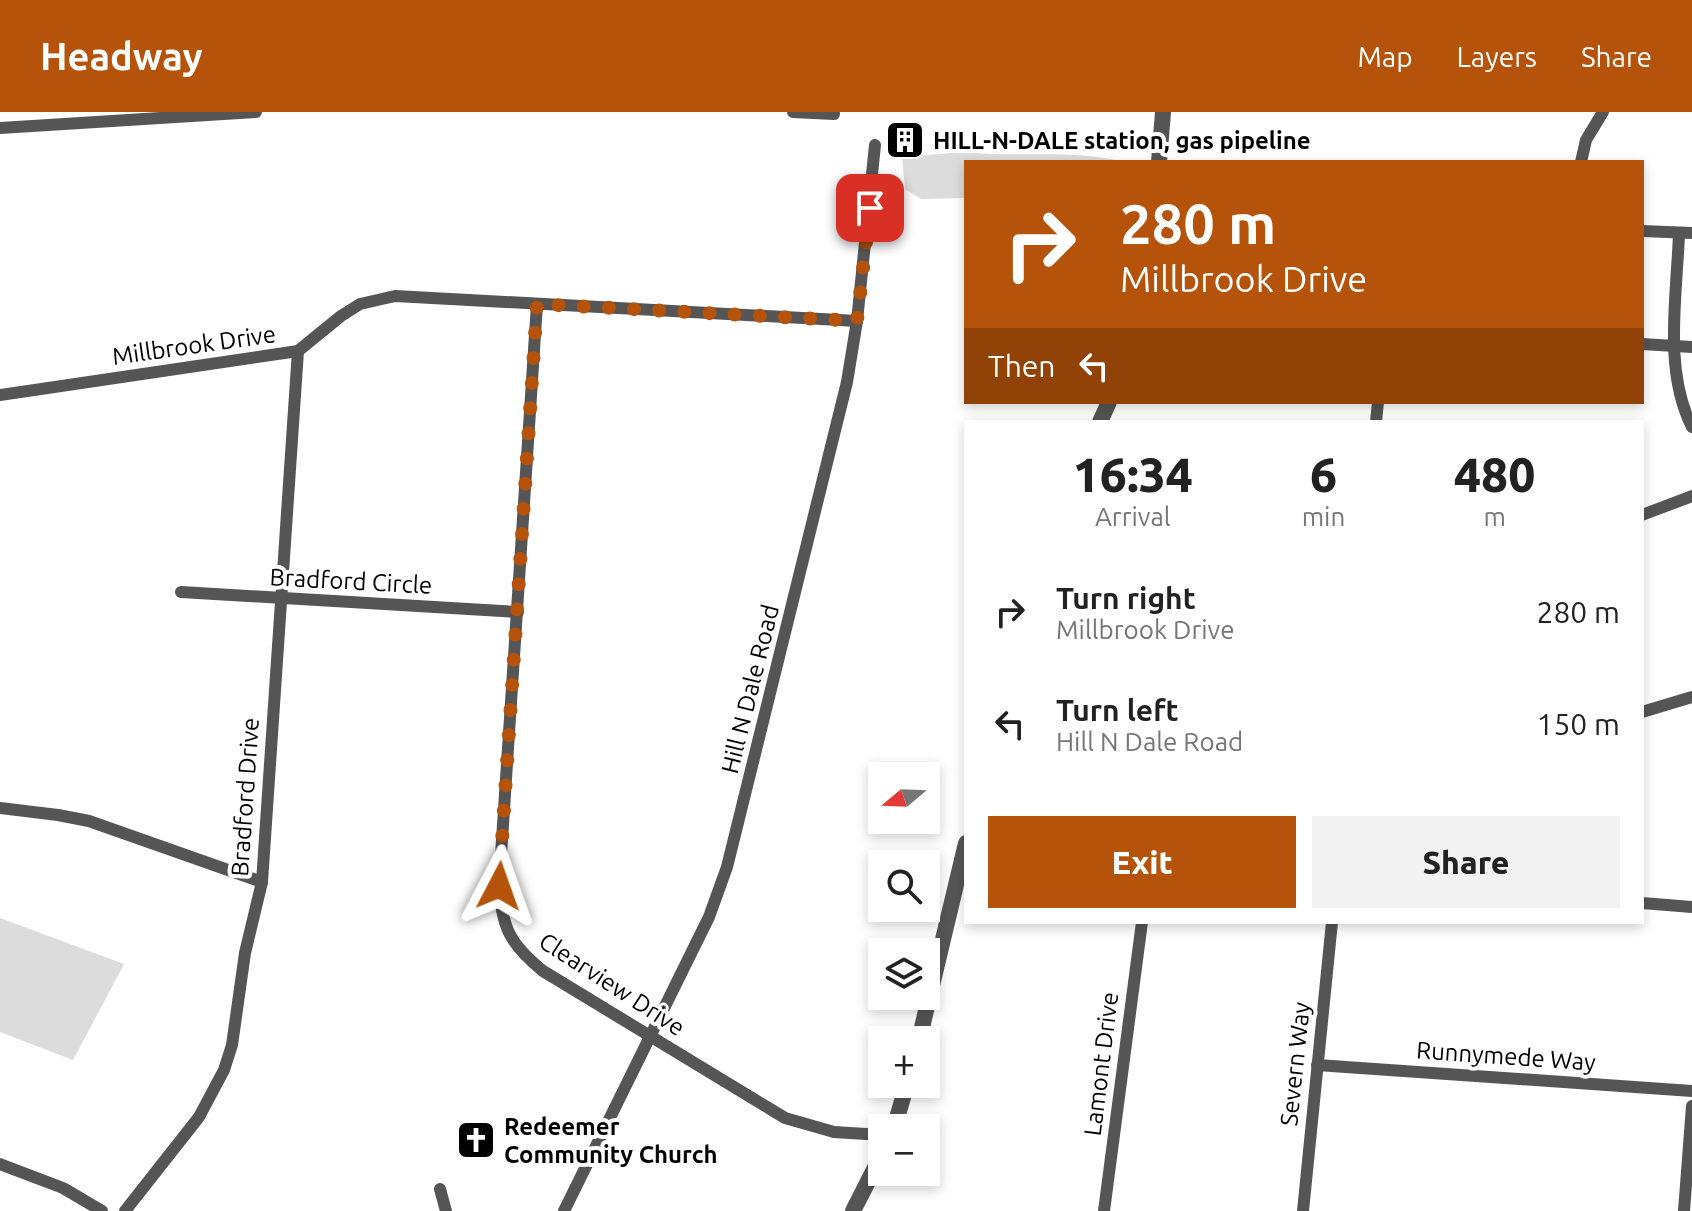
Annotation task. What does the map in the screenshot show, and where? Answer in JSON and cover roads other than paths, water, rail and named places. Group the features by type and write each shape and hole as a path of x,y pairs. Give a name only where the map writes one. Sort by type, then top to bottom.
{"street":[{"path":"0,128 256,112"},
{"path":"793,112 834,114"},
{"path":"1159,160 1163,112"},
{"path":"1581,160 1586,140 1603,112"},
{"name":"Hill N Dale Road","path":"564,1211 709,917 731,854 836,429 857,321 875,145"},
{"path":"1644,231 1686,233 1675,346 1680,395 1692,427"},
{"name":"Millbrook Drive","path":"0,395 298,351 341,316 375,299 425,297 857,321"},
{"name":"Clearview Drive","path":"537,304 499,886 503,923 523,954 543,971 785,1118 834,1132 868,1134"},
{"path":"1644,344 1692,347"},
{"name":"Bradford Drive","path":"125,1211 199,1117 224,1070 232,1045 245,953 262,882 298,351"},
{"path":"1644,514 1692,496"},
{"name":"Bradford Circle","path":"181,592 518,612"},
{"path":"1644,711 1692,697"},
{"path":"0,808 89,821 262,882"},
{"path":"922,1026 964,851"},
{"path":"1644,903 1692,907"},
{"name":"Lamont Drive","path":"1104,1211 1142,924"},
{"name":"Severn Way","path":"1303,1211 1332,924"},
{"name":"Runnymede Way","path":"1317,1065 1692,1091"},
{"path":"1684,1211 1692,1106"},
{"path":"0,1164 63,1188 102,1211"},
{"path":"853,1211 868,1182"},
{"path":"440,1189 446,1211"}],"place":[{"name":"HILL-N-DALE station, gas pipeline","path":"905,140"},
{"name":"Redeemer Community Church","path":"476,1140"}]}
